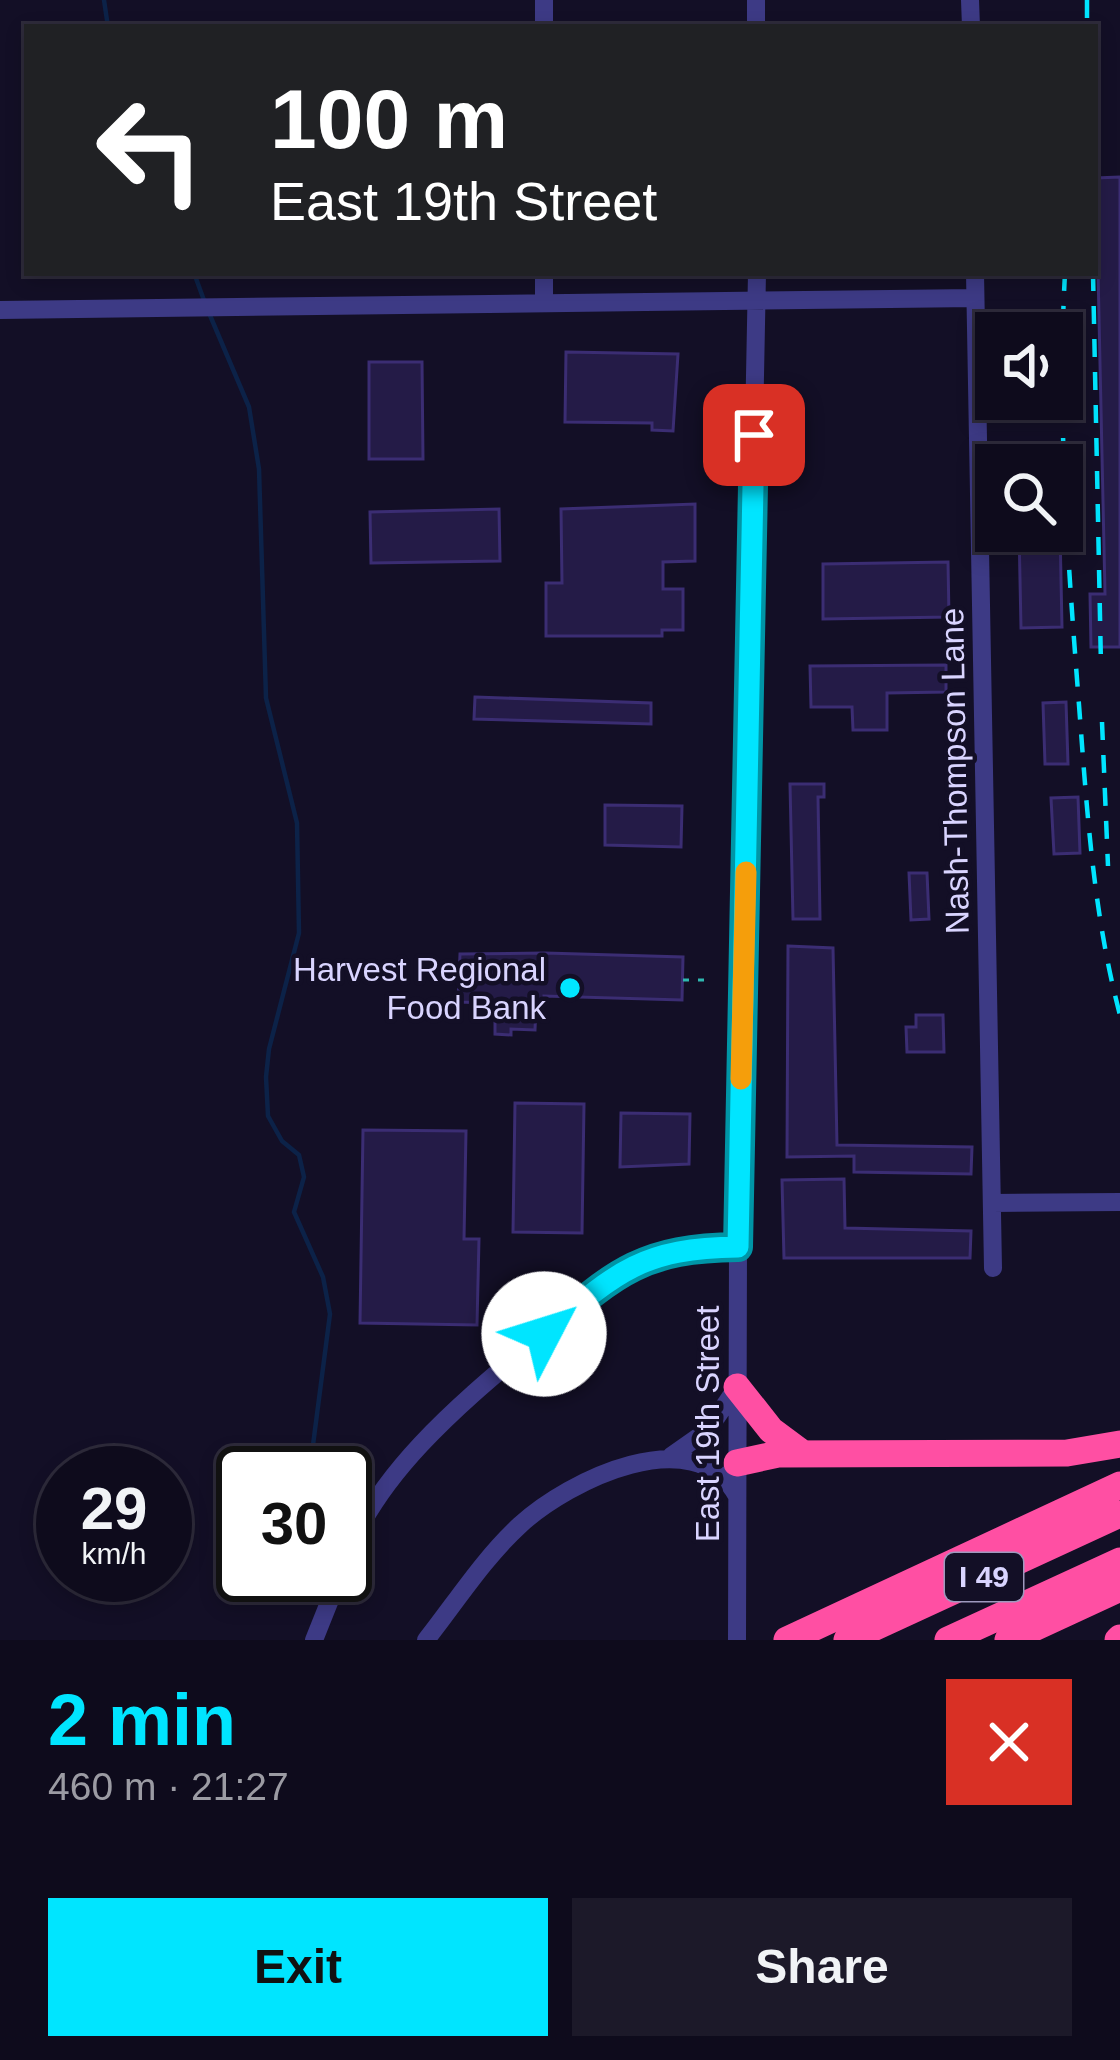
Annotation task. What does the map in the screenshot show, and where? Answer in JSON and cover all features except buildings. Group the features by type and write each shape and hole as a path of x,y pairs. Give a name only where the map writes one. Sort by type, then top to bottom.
{"highway":[{"path":"737,1387 771,1430 802,1454"},
{"path":"737,1463 802,1454 1067,1453 1120,1444"},
{"path":"787,1640 1120,1485"},
{"name":"I 49","path":"848,1640 1120,1514"},
{"name":"I 49","path":"948,1640 1120,1561"},
{"path":"1007,1640 1120,1588"}],"street":[{"path":"544,276 544,302"},
{"name":"East 19th Street","path":"737,1634 738,1247 757,276"},
{"name":"Nash-Thompson Lane","path":"975,276 993,1268"},
{"path":"0,310 975,298"},
{"path":"992,1203 1120,1202"},
{"path":"372,1507 455,1409 603,1283 658,1254 695,1247 738,1247"},
{"path":"426,1640 506,1538 544,1505 586,1481 668,1457 708,1430 737,1387"},
{"path":"668,1457 709,1465 727,1479 737,1496"},
{"path":"314,1640 329,1602"}],"path":[{"path":"682,980 704,980"}],"waterway":[{"path":"104,0 108,24"},
{"path":"195,276 205,303"},
{"path":"209,313 249,407 259,469 266,698 297,823 299,933 266,1077 268,1116 282,1141 299,1155 304,1177 294,1212 323,1277 330,1314 313,1446"}],"railway":[{"path":"1087,0 1087,24"},
{"path":"1065,276 1063,435 1075,652 1092,861 1120,1015"},
{"path":"1093,276 1101,666"},
{"path":"1102,722 1108,866"}],"slow traffic":[{"path":"741,1079 746,872"}],"place":[{"name":"Harvest Regional Food Bank","path":"570,988"}],"route":[{"path":"544,1334 603,1283 638,1262 679,1249 738,1247 754,435"}]}
